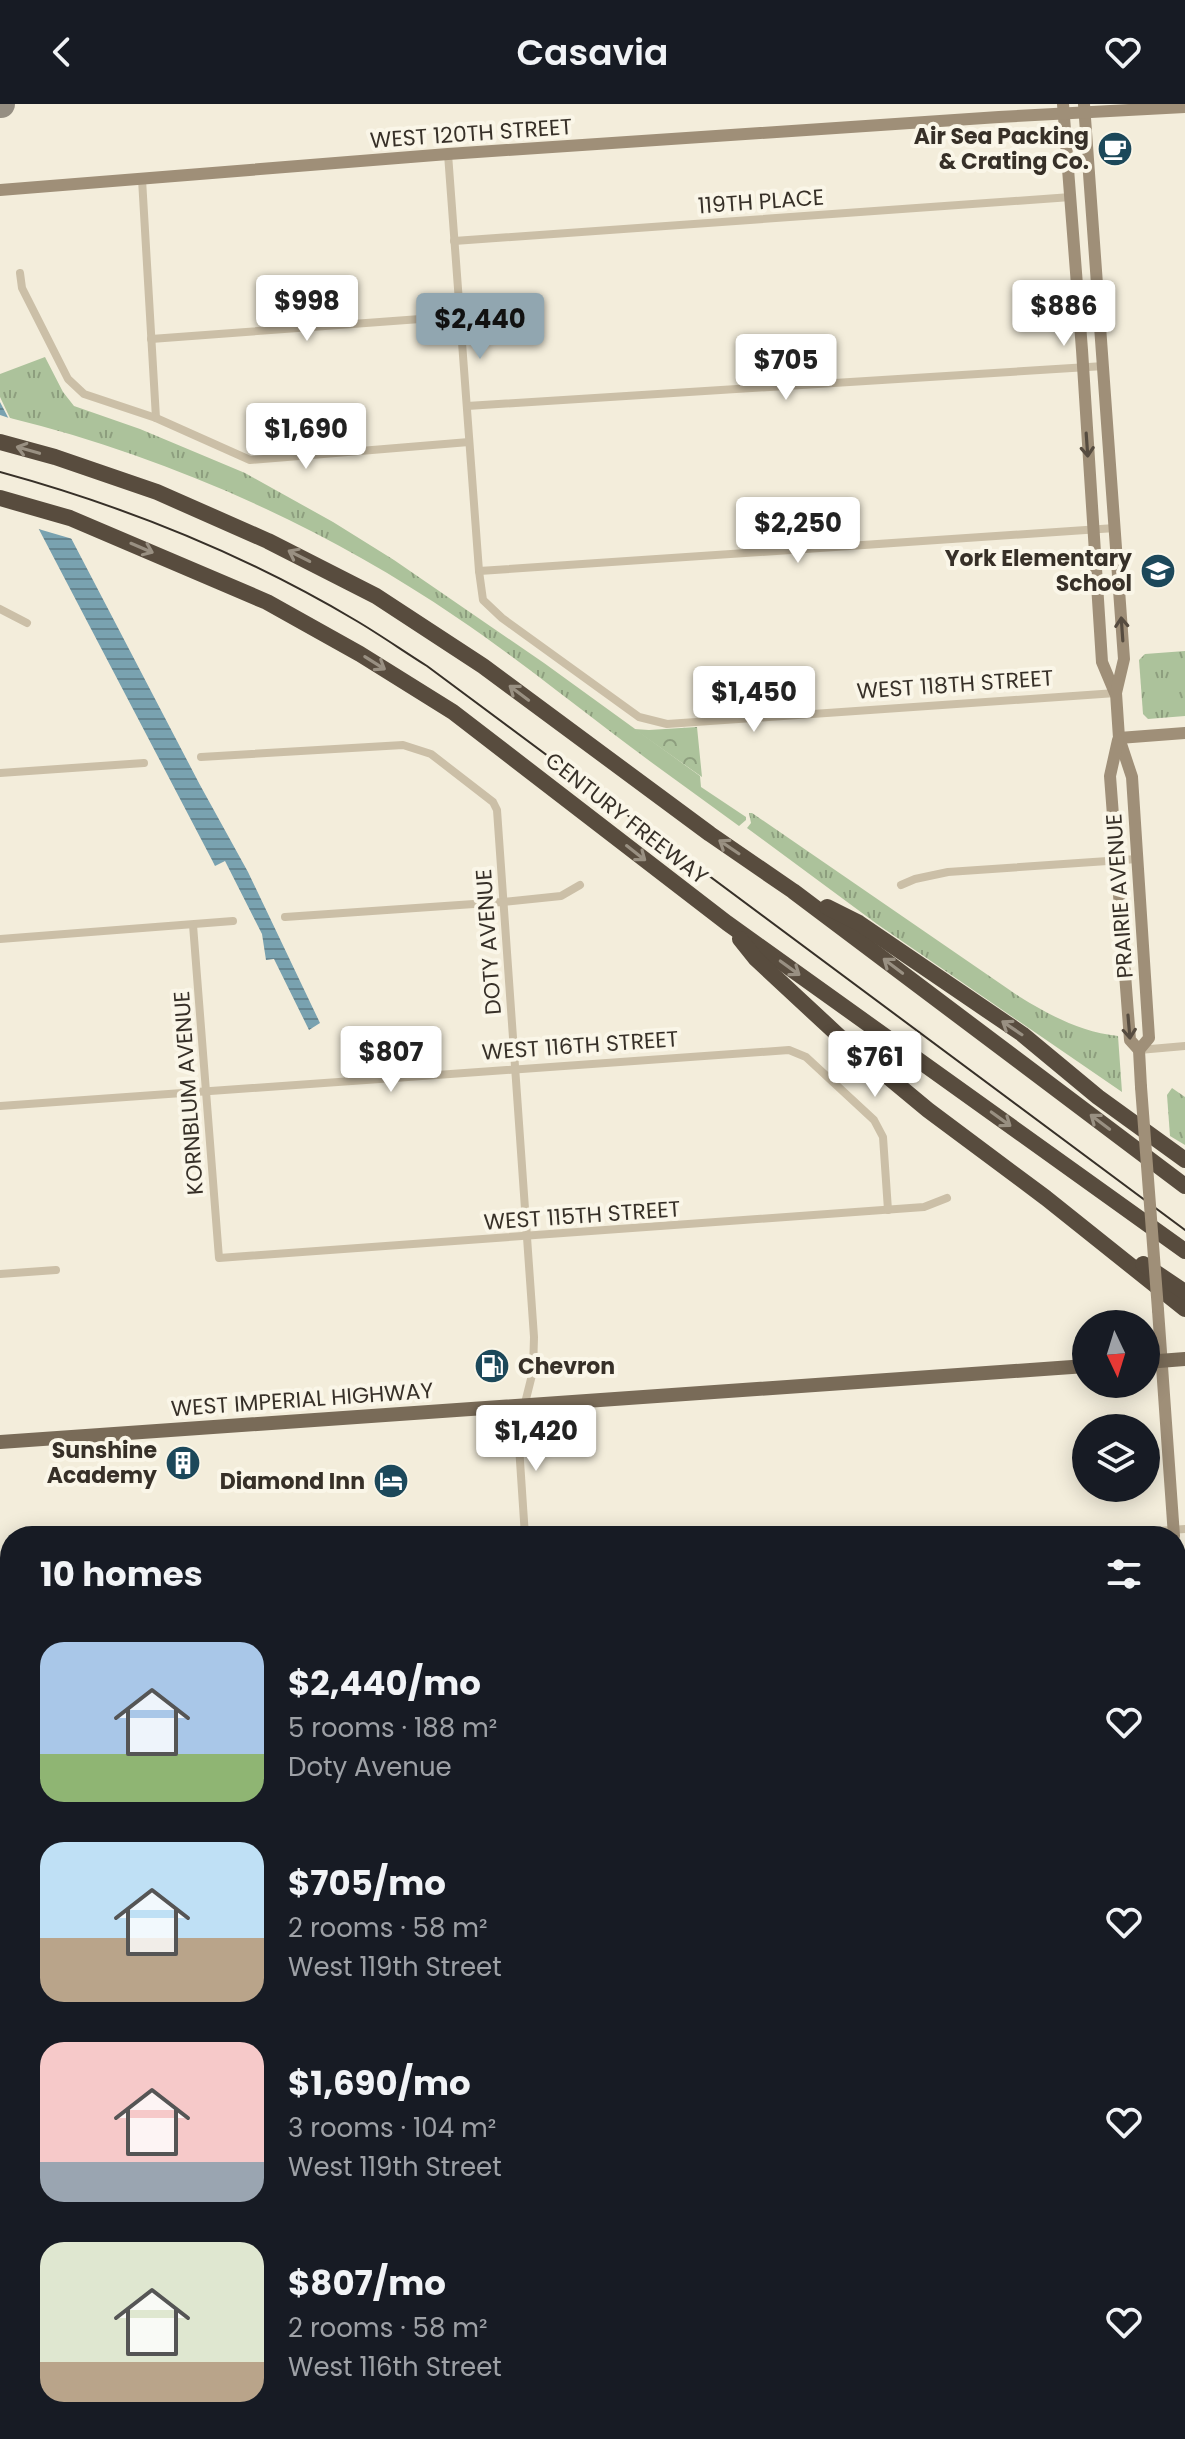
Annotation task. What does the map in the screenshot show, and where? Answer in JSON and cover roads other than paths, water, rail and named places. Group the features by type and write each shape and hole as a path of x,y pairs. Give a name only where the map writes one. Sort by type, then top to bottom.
{"highway":[{"name":"CENTURY FREEWAY","path":"0,442 55,457 171,498 268,541 376,596 483,666 710,834 793,891 1185,1186"},
{"name":"CENTURY FREEWAY","path":"8,500 70,518 267,602 360,654 453,712 727,923 1185,1251"},
{"path":"793,891 859,923 1022,1034 1098,1097 1185,1160"},
{"path":"727,923 756,959 840,1037 928,1110 1046,1198 1185,1309"},
{"path":"1046,1198 1185,1292"}],"main road":[{"name":"WEST 120TH STREET","path":"0,190 1064,109 1185,107"},
{"name":"PRAIRIE AVENUE","path":"1084,108 1124,659 1116,693 1119,738 1132,777 1149,1038 1139,1050"},
{"name":"PRAIRIE AVENUE","path":"1064,109 1102,662 1116,693"},
{"path":"1119,738 1185,733"},
{"name":"PRAIRIE AVENUE","path":"1119,738 1110,776 1115,861 1130,1040 1139,1050 1178,1526"},
{"path":"1162,1361 1185,1359"},
{"name":"WEST IMPERIAL HIGHWAY","path":"0,1442 1072,1367"}],"street":[{"path":"448,154 479,571 1115,528"},
{"path":"142,179 156,418"},
{"name":"119TH PLACE","path":"454,241 1071,197"},
{"path":"20,273 22,288 73,385 91,397 156,418 250,460 469,442"},
{"path":"151,339 461,316"},
{"path":"467,406 1104,366"},
{"name":"WEST 118TH STREET","path":"479,571 483,600 502,618 639,717 653,722 667,724 1116,693"},
{"path":"0,609 27,623"},
{"name":"DOTY AVENUE","path":"201,757 386,745 416,747 431,754 493,802 497,810 534,1337 533,1371 518,1431 524,1526"},
{"path":"0,773 144,763"},
{"path":"901,885 948,872 1137,859"},
{"path":"285,917 561,896 580,885"},
{"path":"0,939 233,921"},
{"name":"KORNBLUM AVENUE","path":"193,925 219,1258"},
{"path":"1139,1050 1185,1046"},
{"name":"WEST 116TH STREET","path":"0,1106 789,1050 806,1057 880,1128 888,1210"},
{"name":"WEST 115TH STREET","path":"219,1258 888,1210 924,1207 947,1198"},
{"path":"0,1274 56,1270"}],"water":[{"path":"0,402 248,872 320,1023 309,1030 274,959 266,960 262,934 225,861 215,866 0,455"}],"tram line":[{"path":"0,472 138,516 227,553 313,596 373,631 427,666 1185,1230"}],"place":[{"name":"Air Sea Packing & Crating Co.","path":"1115,149"},
{"name":"York Elementary School","path":"1158,571"},
{"name":"Chevron","path":"492,1366"},
{"name":"Sunshine Academy","path":"183,1463"},
{"name":"Diamond Inn","path":"391,1481"}]}
